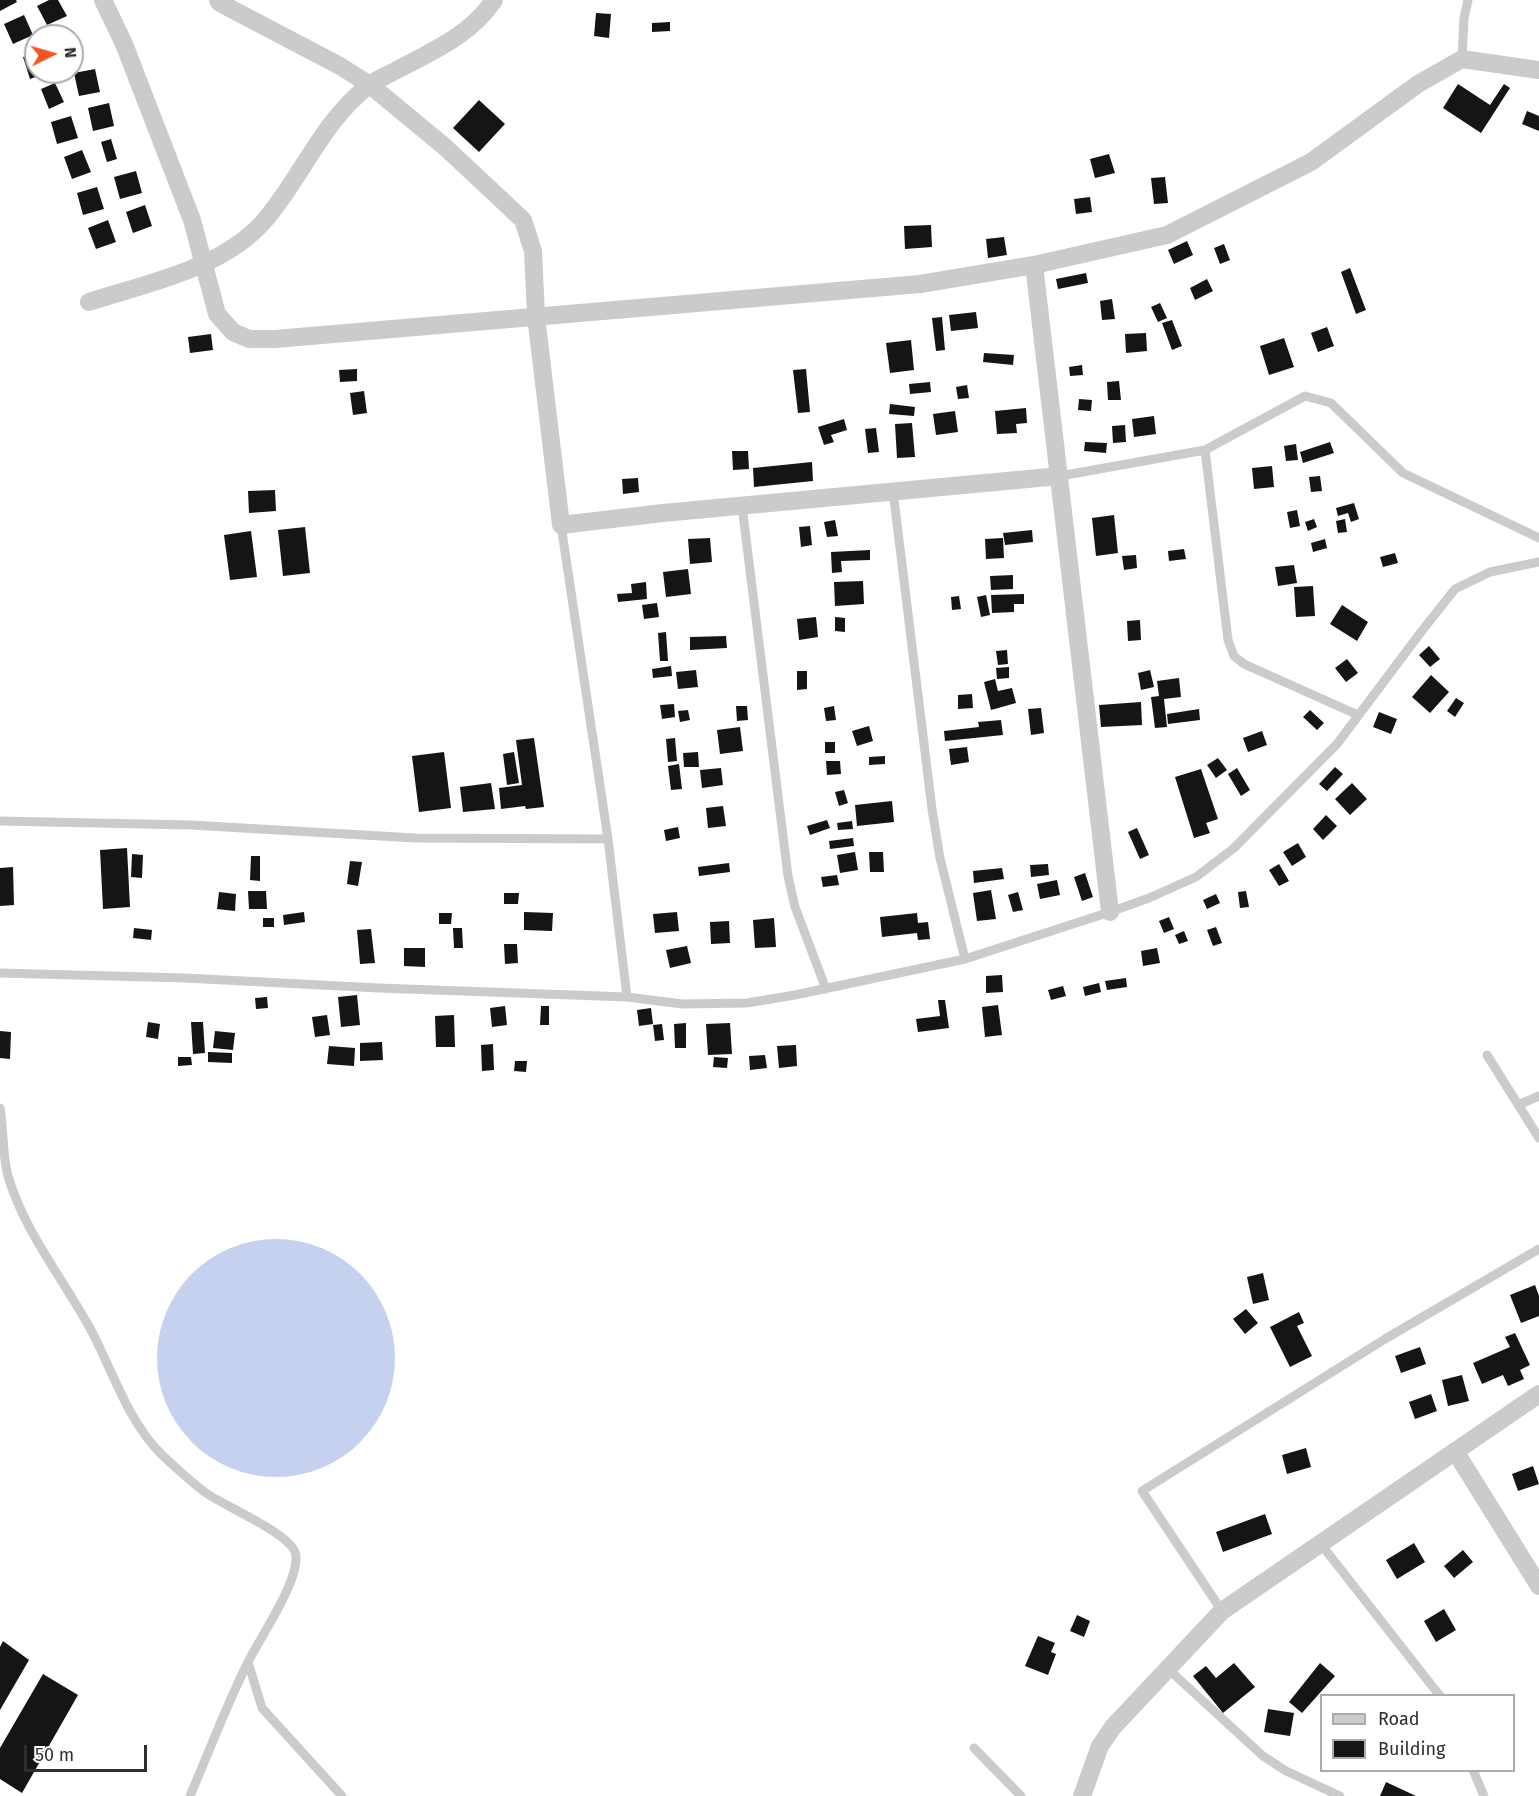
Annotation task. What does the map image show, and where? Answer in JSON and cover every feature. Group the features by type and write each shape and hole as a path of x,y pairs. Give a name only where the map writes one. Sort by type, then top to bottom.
{"street":[{"path":"103,0 124,44 192,220 217,314 233,332 249,339 275,339 920,284 1034,265 1167,235 1311,162 1418,84 1462,58 1539,70"},
{"path":"218,0 248,19 340,66 370,85 445,147 523,220 533,250 536,316 561,525 1060,476"},
{"path":"89,302 203,265 241,243 265,220 346,104 370,85 454,40 489,8 494,0"},
{"path":"1034,265 1110,912"},
{"path":"1082,1796 1100,1746 1113,1727 1222,1611 1539,1394"},
{"path":"1455,1451 1539,1586"}],"lane":[{"path":"1462,58 1464,18 1468,0"},
{"path":"1060,476 1205,450 1305,396 1331,403 1403,473 1539,538"},
{"path":"1205,450 1227,640 1234,656 1244,664 1359,715"},
{"path":"893,491 932,809 940,858 965,959"},
{"path":"742,506 788,876 795,907 825,989"},
{"path":"561,525 608,838 627,997"},
{"path":"0,973 90,974 627,997 683,1004 747,1003 965,959 1110,912 1196,877 1234,848 1337,744 1455,589 1490,573 1539,562"},
{"path":"0,821 191,825 415,838 608,838"},
{"path":"1487,1055 1539,1138"},
{"path":"1518,1105 1539,1096"},
{"path":"0,1108 4,1161 13,1191 46,1258 91,1330 125,1401 143,1430 159,1452 206,1493 287,1539 296,1552 296,1567 290,1583 248,1662 190,1796"},
{"path":"1222,1611 1142,1491 1385,1340 1539,1249"},
{"path":"1320,1543 1439,1694"},
{"path":"248,1662 262,1708 342,1796"},
{"path":"1167,1668 1263,1756 1286,1771 1340,1796"},
{"path":"974,1748 1021,1796"},
{"path":"1474,1772 1484,1796"}],"water":[{"path":"264,1239 288,1239 311,1244 332,1253 352,1266 368,1282 381,1302 390,1323 395,1358 393,1381 386,1404 368,1434 352,1450 332,1463 311,1472 288,1477 264,1477 241,1472 220,1463 200,1450 184,1434 171,1414 162,1393 157,1370 157,1346 162,1323 171,1302 184,1282 200,1266 220,1253 241,1244"}],"building":[{"path":"0,0 16,0 17,2 0,11"},
{"path":"49,0 58,0 67,16 46,24 37,6"},
{"path":"596,13 611,14 609,38 594,36"},
{"path":"24,15 28,24 24,24 24,39 13,44 4,24"},
{"path":"670,22 670,31 652,32 652,23"},
{"path":"95,69 100,92 79,96 76,84 84,84 84,71"},
{"path":"55,84 64,102 49,109 41,89"},
{"path":"1458,84 1490,105 1504,84 1510,88 1481,133 1443,108"},
{"path":"479,100 505,124 479,152 453,128"},
{"path":"109,103 114,126 93,131 88,108"},
{"path":"1527,111 1539,116 1539,131 1522,124"},
{"path":"71,116 78,138 57,144 51,122"},
{"path":"111,139 117,159 107,162 101,142"},
{"path":"82,150 91,172 72,179 64,157"},
{"path":"1109,154 1115,173 1095,178 1090,159"},
{"path":"136,171 142,193 120,199 114,177"},
{"path":"1165,177 1168,203 1154,204 1151,178"},
{"path":"97,187 104,209 83,215 77,193"},
{"path":"1090,197 1092,212 1076,214 1074,199"},
{"path":"145,205 152,226 133,233 126,212"},
{"path":"108,220 116,242 96,249 88,228"},
{"path":"931,225 932,247 905,249 904,226"},
{"path":"1004,237 1007,255 988,258 986,239"},
{"path":"1187,241 1193,255 1174,264 1168,250"},
{"path":"1224,244 1230,260 1220,264 1214,248"},
{"path":"1350,268 1366,310 1356,314 1341,272"},
{"path":"1086,273 1088,283 1058,289 1056,279"},
{"path":"1207,279 1213,291 1195,300 1190,288"},
{"path":"1112,299 1115,319 1102,320 1100,301"},
{"path":"1160,303 1167,318 1158,322 1151,307"},
{"path":"976,312 978,328 951,331 949,315"},
{"path":"942,317 945,350 936,351 932,318"},
{"path":"1172,320 1182,346 1172,350 1162,323"},
{"path":"1327,327 1334,346 1318,352 1311,333"},
{"path":"1146,333 1147,351 1126,353 1125,334"},
{"path":"211,334 213,350 190,353 188,337"},
{"path":"1284,338 1294,367 1269,375 1260,346"},
{"path":"911,340 914,370 890,373 886,343"},
{"path":"984,353 1014,355 1013,365 983,362"},
{"path":"1082,365 1083,375 1070,376 1069,367"},
{"path":"357,369 357,381 340,382 339,370"},
{"path":"806,369 810,412 798,413 793,370"},
{"path":"1119,381 1121,400 1108,400 1107,382"},
{"path":"930,382 931,392 910,394 909,384"},
{"path":"967,385 969,398 958,399 956,387"},
{"path":"364,391 367,413 353,415 350,393"},
{"path":"1079,399 1092,400 1091,411 1078,410"},
{"path":"890,404 915,407 914,416 889,414"},
{"path":"1026,408 1027,423 1016,424 1017,433 997,434 995,411"},
{"path":"955,411 958,432 936,435 933,414"},
{"path":"1154,416 1156,434 1134,437 1132,419"},
{"path":"844,419 847,430 831,435 834,442 824,445 818,427"},
{"path":"912,423 915,457 897,458 895,424"},
{"path":"1125,425 1126,442 1113,443 1112,426"},
{"path":"876,428 879,452 868,453 865,429"},
{"path":"1085,442 1107,443 1106,453 1084,451"},
{"path":"1330,442 1334,453 1303,463 1300,452"},
{"path":"1296,444 1298,460 1286,461 1284,446"},
{"path":"732,451 748,451 749,469 733,470"},
{"path":"812,462 813,481 754,487 753,468"},
{"path":"1272,466 1274,487 1254,489 1252,468"},
{"path":"1320,476 1322,491 1311,492 1309,477"},
{"path":"638,478 639,492 623,494 622,479"},
{"path":"275,490 276,511 249,513 248,491"},
{"path":"1354,503 1359,519 1351,522 1348,513 1338,516 1336,508"},
{"path":"1297,510 1300,526 1290,528 1287,512"},
{"path":"1114,515 1118,553 1096,556 1092,518"},
{"path":"1314,519 1317,527 1308,531 1305,522"},
{"path":"1345,519 1347,532 1338,533 1336,521"},
{"path":"835,520 838,536 827,537 824,522"},
{"path":"810,526 812,545 801,547 799,527"},
{"path":"305,527 310,573 283,576 278,530"},
{"path":"1032,530 1033,542 1005,545 1003,533"},
{"path":"251,531 257,577 230,580 224,535"},
{"path":"710,538 712,562 690,564 688,539"},
{"path":"1003,538 1004,558 986,559 985,539"},
{"path":"1325,539 1327,548 1313,552 1311,543"},
{"path":"1184,549 1186,559 1169,561 1168,551"},
{"path":"870,550 870,560 841,561 842,572 832,573 831,552"},
{"path":"1395,553 1398,563 1383,567 1380,557"},
{"path":"1136,555 1137,568 1124,570 1122,556"},
{"path":"1294,565 1297,583 1278,586 1275,567"},
{"path":"688,569 691,594 666,597 663,572"},
{"path":"1013,575 1013,589 991,590 990,576"},
{"path":"863,581 864,604 835,606 834,582"},
{"path":"646,582 647,599 618,602 617,594 632,593 631,584"},
{"path":"1313,586 1315,616 1296,617 1294,587"},
{"path":"1024,594 1024,604 1014,604 1014,612 992,613 991,595"},
{"path":"986,595 990,615 981,617 977,597"},
{"path":"959,596 961,609 952,610 951,597"},
{"path":"657,603 659,617 644,619 642,605"},
{"path":"1342,605 1368,622 1357,641 1330,624"},
{"path":"816,617 818,637 799,640 797,619"},
{"path":"835,617 845,618 845,632 835,631"},
{"path":"1140,620 1141,640 1128,641 1127,621"},
{"path":"666,632 668,661 660,661 658,633"},
{"path":"726,636 727,648 690,650 690,637"},
{"path":"1429,646 1440,659 1430,667 1419,655"},
{"path":"1007,650 1008,664 998,665 996,651"},
{"path":"1347,659 1358,673 1346,682 1335,668"},
{"path":"671,666 672,676 653,678 652,669"},
{"path":"1009,667 1009,678 997,679 996,668"},
{"path":"696,670 698,687 678,689 676,672"},
{"path":"1150,670 1154,687 1141,690 1138,673"},
{"path":"797,671 807,671 807,689 797,690"},
{"path":"1431,675 1449,692 1430,713 1412,697"},
{"path":"1179,678 1181,697 1164,699 1167,727 1155,728 1151,697 1159,696 1157,681"},
{"path":"995,679 998,691 1012,688 1016,703 991,710 984,682"},
{"path":"972,694 973,708 958,709 958,695"},
{"path":"1456,698 1464,703 1455,717 1447,711"},
{"path":"1141,702 1142,725 1101,727 1099,705"},
{"path":"674,704 675,717 662,719 660,705"},
{"path":"736,706 747,706 748,720 737,721"},
{"path":"834,706 836,720 826,721 824,708"},
{"path":"1041,708 1044,733 1031,735 1028,709"},
{"path":"1199,709 1200,720 1168,724 1167,714"},
{"path":"688,710 690,720 680,722 678,711"},
{"path":"1310,710 1324,723 1317,730 1303,717"},
{"path":"1379,712 1397,719 1391,734 1373,727"},
{"path":"1001,720 1003,735 945,741 944,731 979,727 978,722"},
{"path":"869,726 873,741 857,746 852,731"},
{"path":"740,727 743,751 720,754 717,730"},
{"path":"1262,731 1267,745 1248,752 1243,738"},
{"path":"534,738 544,807 526,809 525,806 501,809 499,788 522,785 516,740"},
{"path":"675,738 677,761 668,762 666,739"},
{"path":"825,742 835,742 835,753 825,753"},
{"path":"967,747 969,762 951,765 949,749"},
{"path":"444,752 451,808 419,812 412,756"},
{"path":"514,752 519,783 507,785 503,754"},
{"path":"698,752 699,767 684,767 683,753"},
{"path":"885,756 885,764 869,765 869,757"},
{"path":"1218,758 1227,770 1216,778 1207,765"},
{"path":"826,761 840,761 841,774 827,775"},
{"path":"679,764 682,789 671,790 668,766"},
{"path":"1335,767 1343,774 1327,791 1319,784"},
{"path":"721,768 723,785 702,788 700,770"},
{"path":"1237,768 1250,790 1241,796 1228,774"},
{"path":"1201,769 1218,819 1206,823 1210,833 1194,838 1175,777"},
{"path":"491,783 495,809 463,812 460,787"},
{"path":"1352,783 1367,799 1350,815 1335,799"},
{"path":"844,790 848,803 839,806 835,792"},
{"path":"892,801 894,822 857,826 855,805"},
{"path":"723,806 726,826 708,828 706,808"},
{"path":"1326,815 1337,826 1323,840 1313,829"},
{"path":"827,820 830,828 810,835 807,826"},
{"path":"852,821 853,829 838,830 837,823"},
{"path":"678,827 680,838 666,841 664,830"},
{"path":"1137,828 1149,855 1140,859 1128,832"},
{"path":"853,838 854,846 830,849 829,841"},
{"path":"1298,843 1306,857 1292,866 1283,852"},
{"path":"127,848 130,907 103,909 100,850"},
{"path":"855,852 858,870 840,873 837,855"},
{"path":"869,852 883,852 884,872 870,872"},
{"path":"132,854 143,855 142,878 131,877"},
{"path":"251,856 260,856 260,881 250,880"},
{"path":"350,861 362,862 358,886 347,884"},
{"path":"729,863 730,872 699,876 698,867"},
{"path":"1048,864 1049,875 1031,877 1030,865"},
{"path":"1279,864 1289,881 1279,886 1269,870"},
{"path":"13,867 14,905 0,906 0,868"},
{"path":"1002,868 1004,879 974,883 973,871"},
{"path":"1085,873 1093,897 1082,901 1074,877"},
{"path":"837,875 839,885 823,887 821,877"},
{"path":"1057,880 1060,895 1040,899 1037,884"},
{"path":"991,890 996,919 977,921 973,893"},
{"path":"248,891 266,891 267,909 249,909"},
{"path":"1246,891 1249,907 1240,908 1238,892"},
{"path":"219,892 236,894 235,911 217,909"},
{"path":"1018,892 1023,910 1013,912 1008,895"},
{"path":"504,893 519,893 518,904 504,904"},
{"path":"1216,894 1220,903 1207,909 1203,900"},
{"path":"304,912 305,922 284,925 283,915"},
{"path":"524,912 553,913 552,931 524,930"},
{"path":"677,912 679,931 655,933 653,914"},
{"path":"439,913 452,913 451,924 439,924"},
{"path":"917,913 918,923 928,922 930,939 918,940 917,933 882,937 880,917"},
{"path":"1169,917 1174,929 1164,933 1159,921"},
{"path":"263,918 274,918 274,927 263,927"},
{"path":"774,918 776,947 755,948 753,920"},
{"path":"729,921 730,943 711,944 710,922"},
{"path":"1216,927 1222,943 1213,946 1207,930"},
{"path":"134,928 152,930 151,940 133,938"},
{"path":"453,928 462,928 463,948 454,948"},
{"path":"371,929 375,963 360,964 357,930"},
{"path":"1184,931 1188,941 1179,944 1175,935"},
{"path":"504,944 517,944 518,963 505,964"},
{"path":"687,946 691,963 670,968 666,950"},
{"path":"404,948 425,948 425,967 404,966"},
{"path":"1157,948 1160,963 1143,966 1141,951"},
{"path":"1002,975 1003,992 986,993 986,976"},
{"path":"1126,978 1127,987 1107,990 1105,981"},
{"path":"1099,983 1101,992 1085,996 1083,987"},
{"path":"1063,986 1066,996 1051,1000 1048,990"},
{"path":"357,995 360,1025 341,1027 338,997"},
{"path":"267,997 268,1008 256,1009 255,998"},
{"path":"938,1000 945,1000 949,1028 918,1032 916,1019 940,1016"},
{"path":"998,1005 1002,1035 985,1037 982,1007"},
{"path":"505,1006 507,1025 492,1027 490,1008"},
{"path":"541,1006 549,1006 549,1025 540,1025"},
{"path":"651,1008 653,1024 639,1026 637,1010"},
{"path":"327,1015 330,1035 315,1037 312,1017"},
{"path":"454,1015 455,1047 436,1047 435,1016"},
{"path":"148,1022 160,1024 158,1039 146,1037"},
{"path":"191,1022 203,1022 205,1053 193,1054"},
{"path":"686,1023 686,1048 675,1048 674,1024"},
{"path":"730,1023 732,1054 708,1055 706,1024"},
{"path":"662,1024 664,1040 655,1041 653,1025"},
{"path":"0,1031 11,1032 10,1059 0,1058"},
{"path":"215,1031 235,1033 233,1050 213,1048"},
{"path":"382,1042 383,1060 360,1061 360,1043"},
{"path":"493,1044 494,1070 482,1071 481,1045"},
{"path":"796,1045 797,1066 779,1068 777,1046"},
{"path":"329,1046 355,1048 354,1066 327,1064"},
{"path":"208,1052 232,1053 232,1063 208,1062"},
{"path":"765,1055 767,1068 750,1070 749,1056"},
{"path":"178,1057 191,1057 192,1065 178,1066"},
{"path":"714,1057 728,1058 727,1068 713,1067"},
{"path":"515,1061 527,1061 526,1072 514,1071"},
{"path":"1263,1273 1269,1300 1253,1304 1247,1277"},
{"path":"1535,1285 1539,1296 1539,1316 1521,1323 1510,1295"},
{"path":"1246,1309 1258,1323 1245,1334 1233,1319"},
{"path":"1299,1312 1304,1323 1297,1326 1312,1356 1290,1367 1270,1327"},
{"path":"1515,1333 1530,1365 1520,1370 1524,1379 1508,1386 1503,1375 1482,1384 1473,1363 1510,1347 1505,1337"},
{"path":"1420,1347 1426,1364 1401,1373 1395,1356"},
{"path":"1462,1375 1469,1401 1448,1406 1442,1380"},
{"path":"1431,1394 1437,1411 1415,1419 1409,1402"},
{"path":"1306,1448 1311,1467 1287,1474 1282,1455"},
{"path":"1533,1466 1539,1484 1518,1491 1512,1474"},
{"path":"1265,1514 1272,1534 1223,1552 1216,1532"},
{"path":"1414,1543 1425,1562 1397,1579 1386,1560"},
{"path":"1463,1550 1473,1562 1454,1578 1444,1566"},
{"path":"1444,1609 1456,1630 1436,1642 1424,1621"},
{"path":"1077,1615 1090,1621 1084,1637 1070,1631"},
{"path":"1038,1636 1055,1643 1051,1652 1056,1654 1048,1675 1025,1666"},
{"path":"3,1641 29,1660 0,1710 0,1647"},
{"path":"1234,1663 1255,1687 1223,1713 1193,1676 1206,1666 1216,1678"},
{"path":"1320,1663 1335,1676 1302,1713 1289,1702"},
{"path":"43,1674 78,1695 22,1793 0,1779 0,1748"},
{"path":"1268,1709 1294,1713 1290,1736 1264,1732"},
{"path":"1386,1782 1416,1796 1380,1796"}]}
